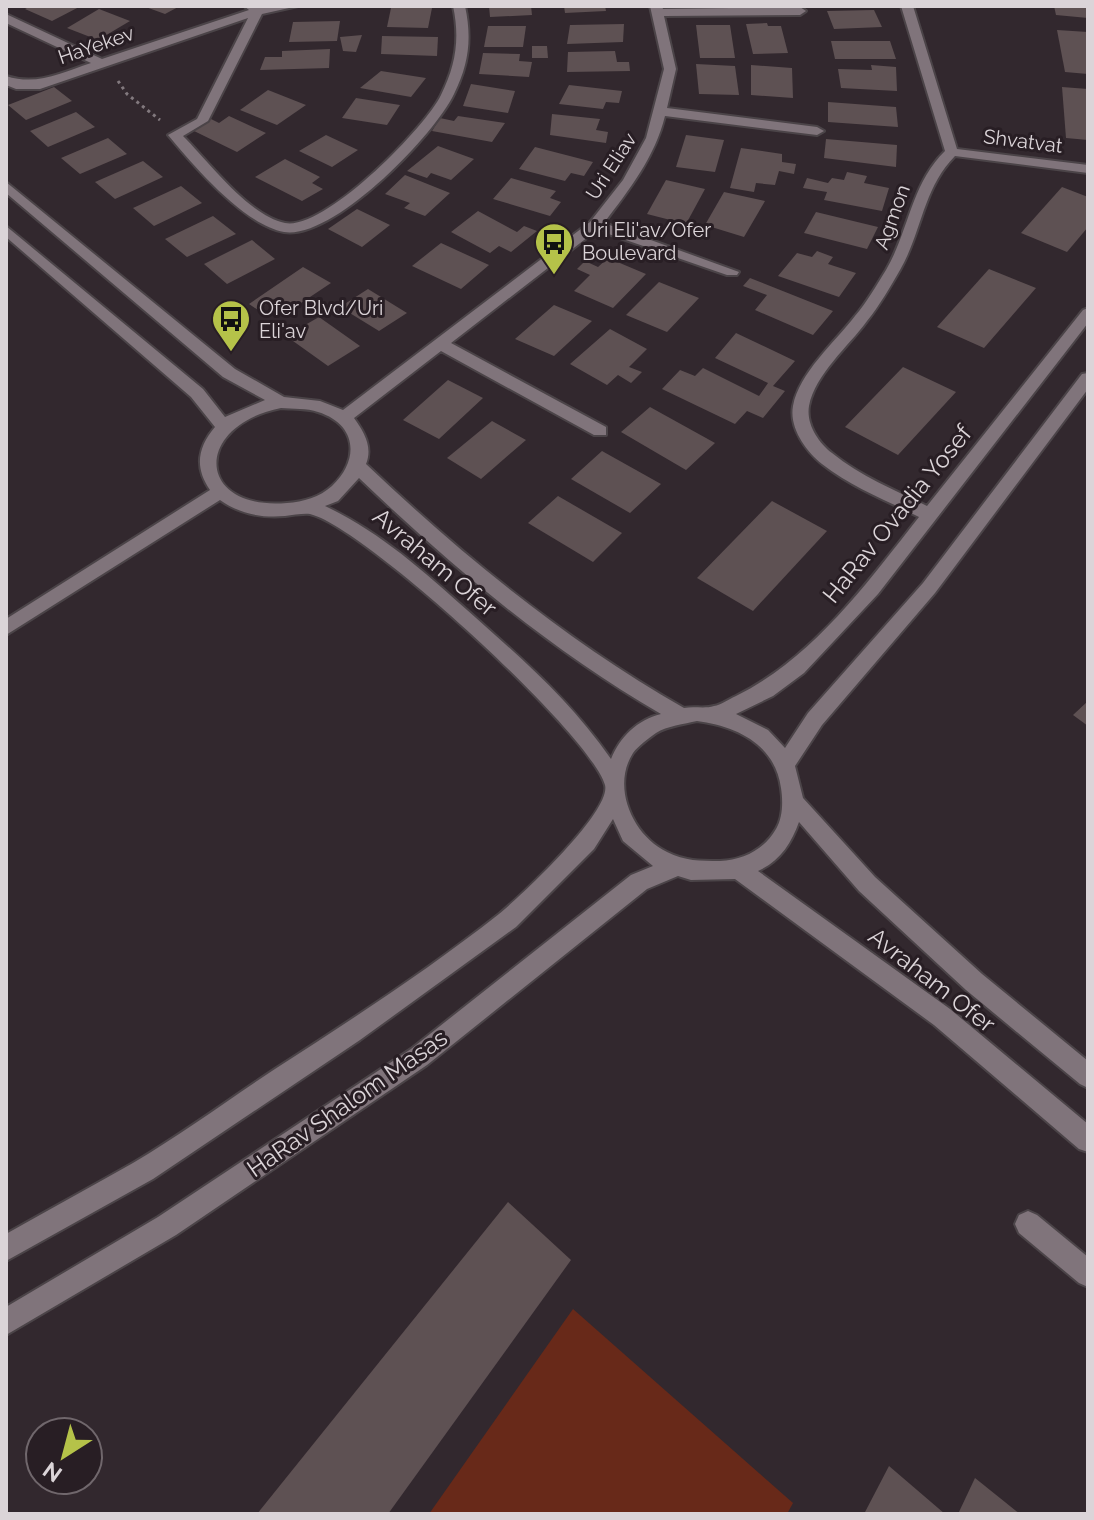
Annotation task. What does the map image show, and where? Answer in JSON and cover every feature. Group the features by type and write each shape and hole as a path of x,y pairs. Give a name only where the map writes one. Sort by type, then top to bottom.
{"street":[{"name":"HaYekev","path":"6,80 16,85 36,86 254,9 292,6"},
{"path":"254,9 202,121 175,135 260,219 290,229 308,225 346,201 399,158 446,99 465,41 459,6"},
{"path":"907,6 952,152"},
{"path":"658,9 800,11"},
{"name":"Uri Eliav","path":"345,417 595,225 629,181 653,138 670,69 658,9"},
{"path":"6,18 100,63"},
{"path":"659,111 817,131"},
{"name":"Shvatvat","path":"952,152 1088,169"},
{"name":"Agmon","path":"930,515 834,464 815,448 804,429 800,408 809,387 901,257 926,180 936,165 952,152"},
{"path":"6,186 229,373 281,402"},
{"path":"595,225 732,272"},
{"path":"6,230 197,393 224,427"},
{"name":"HaRav Ovadia Yosef","path":"715,715 766,690 797,668 872,589 1088,313"},
{"path":"440,344 600,431"},
{"path":"785,764 815,719 929,588 1088,378"},
{"path":"281,402 316,404 345,417 361,440 358,467 340,490 309,506 269,511 249,508 219,492 211,480 207,467 214,439 224,427 250,410 281,402"},
{"name":"Avraham Ofer","path":"358,467 450,550 575,650 630,688 679,715"},
{"path":"6,628 219,492"},
{"name":"Avraham Ofer","path":"309,506 349,525 388,551 538,684 576,725 612,789"},
{"path":"6,1248 144,1170 352,1032 508,920 587,842 612,789 619,756 629,741 661,719 679,715 715,715 744,724 768,741 785,764 793,783 795,803 791,822 782,840 771,852 738,869 696,872 675,867 635,842 621,824 612,789"},
{"name":"Avraham Ofer","path":"795,803 867,884 974,982 1088,1076"},
{"name":"HaRav Shalom Masas","path":"6,1322 167,1226 406,1066 639,882 675,867"},
{"name":"Avraham Ofer","path":"738,869 942,1017 1088,1140"},
{"path":"1028,1224 1088,1274"}],"path":[{"path":"100,63 127,94 175,135"}],"shaded area":[{"path":"573,1309 793,1503 787,1514 429,1514"}],"building":[{"path":"31,6 81,6 52,21 25,9"},
{"path":"143,6 180,6 165,14"},
{"path":"489,6 531,6 532,15 490,17"},
{"path":"564,6 605,6 606,11 565,13"},
{"path":"1054,6 1088,6 1088,18 1056,15"},
{"path":"391,8 432,8 428,28 387,27"},
{"path":"99,9 130,21 98,40 67,28"},
{"path":"874,10 882,27 834,29 827,11"},
{"path":"340,21 337,41 289,42 293,22"},
{"path":"767,23 768,26 781,26 788,53 753,54 746,24"},
{"path":"624,24 623,42 567,44 570,25"},
{"path":"696,25 730,25 735,58 700,58"},
{"path":"488,26 526,26 523,47 484,47"},
{"path":"1057,30 1088,32 1088,74 1065,72"},
{"path":"362,35 356,52 343,51 340,37"},
{"path":"382,36 438,37 437,56 381,54"},
{"path":"831,41 890,41 896,59 835,59"},
{"path":"532,46 547,46 548,58 532,58"},
{"path":"330,49 329,68 260,70 265,57 282,57 282,51"},
{"path":"615,51 617,62 629,62 630,71 567,72 568,52"},
{"path":"483,53 520,54 519,61 532,62 529,77 479,74"},
{"path":"696,64 735,66 739,95 699,94"},
{"path":"751,65 792,68 793,98 751,95"},
{"path":"871,65 896,67 897,91 841,88 838,69 872,70"},
{"path":"381,71 426,78 411,97 360,88"},
{"path":"471,84 515,91 508,113 463,106"},
{"path":"569,85 622,91 619,103 606,102 603,109 559,104"},
{"path":"54,87 72,101 26,120 8,105"},
{"path":"1062,87 1088,89 1088,140 1066,138"},
{"path":"268,90 306,105 277,125 240,110"},
{"path":"356,98 400,105 387,125 342,118"},
{"path":"828,102 896,107 898,127 828,122"},
{"path":"76,112 95,127 48,147 30,131"},
{"path":"552,114 600,119 596,130 608,132 606,143 550,135"},
{"path":"229,116 266,133 237,152 194,131 211,119 219,123"},
{"path":"458,116 505,123 492,142 432,131 440,118 454,121"},
{"path":"326,135 358,150 332,167 299,151"},
{"path":"686,135 724,140 715,172 676,167"},
{"path":"108,138 127,154 80,174 61,158"},
{"path":"826,139 897,145 896,167 824,158"},
{"path":"438,146 474,159 451,180 431,173 427,178 407,171"},
{"path":"535,147 593,162 584,176 571,173 565,181 519,169"},
{"path":"741,148 782,154 782,162 796,164 794,174 779,171 775,185 756,183 754,192 730,188"},
{"path":"285,159 320,177 312,183 323,189 302,201 255,177"},
{"path":"143,161 163,177 115,199 95,182"},
{"path":"847,172 867,176 864,183 889,188 882,211 824,200 827,192 803,188 807,178 828,183 832,178 844,180"},
{"path":"405,175 450,193 425,216 404,208 410,203 385,194"},
{"path":"511,178 556,191 550,198 561,202 550,216 493,199"},
{"path":"666,180 705,189 686,224 647,214"},
{"path":"181,186 202,203 154,226 133,208"},
{"path":"1062,187 1088,197 1088,227 1067,252 1021,233"},
{"path":"724,192 765,201 744,237 705,225"},
{"path":"357,209 390,225 362,247 328,229"},
{"path":"478,211 517,232 524,226 537,231 511,252 499,246 490,253 451,232"},
{"path":"816,212 878,227 867,249 804,233"},
{"path":"213,216 236,234 187,257 165,239"},
{"path":"252,240 275,259 227,284 204,264"},
{"path":"441,243 489,265 461,289 412,266"},
{"path":"817,251 833,257 828,264 856,273 839,297 778,276 797,253 812,257"},
{"path":"608,258 646,274 613,308 574,291 590,275 577,269 585,261 598,267"},
{"path":"303,267 331,283 292,309 274,299 258,310 249,304"},
{"path":"989,269 1036,288 984,348 937,327"},
{"path":"750,278 833,311 813,335 755,310 767,295 743,286"},
{"path":"659,282 699,298 667,332 626,315"},
{"path":"368,289 407,313 379,331 340,307"},
{"path":"554,305 592,321 554,356 515,339"},
{"path":"319,317 360,346 328,366 286,336"},
{"path":"610,329 647,349 629,367 642,372 631,383 618,375 607,385 570,364"},
{"path":"736,333 795,361 773,386 785,391 763,418 747,411 735,424 662,389 680,370 695,376 703,368 759,396 768,383 715,358"},
{"path":"903,367 956,392 898,455 845,427"},
{"path":"448,380 483,398 439,439 403,420"},
{"path":"650,407 715,443 686,470 621,432"},
{"path":"492,421 526,440 481,479 447,458"},
{"path":"602,451 661,484 630,513 571,479"},
{"path":"558,496 622,533 593,562 528,523"},
{"path":"772,501 827,531 753,611 697,578"},
{"path":"1088,701 1088,726 1073,715"},
{"path":"508,1202 571,1260 388,1514 257,1514"},
{"path":"889,1466 945,1514 864,1514"},
{"path":"975,1478 1020,1514 958,1514"}],"place":[{"name":"Uri Eli'av/Ofer Boulevard","path":"554,276"},
{"name":"Ofer Blvd/Uri Eli'av","path":"231,353"}]}
